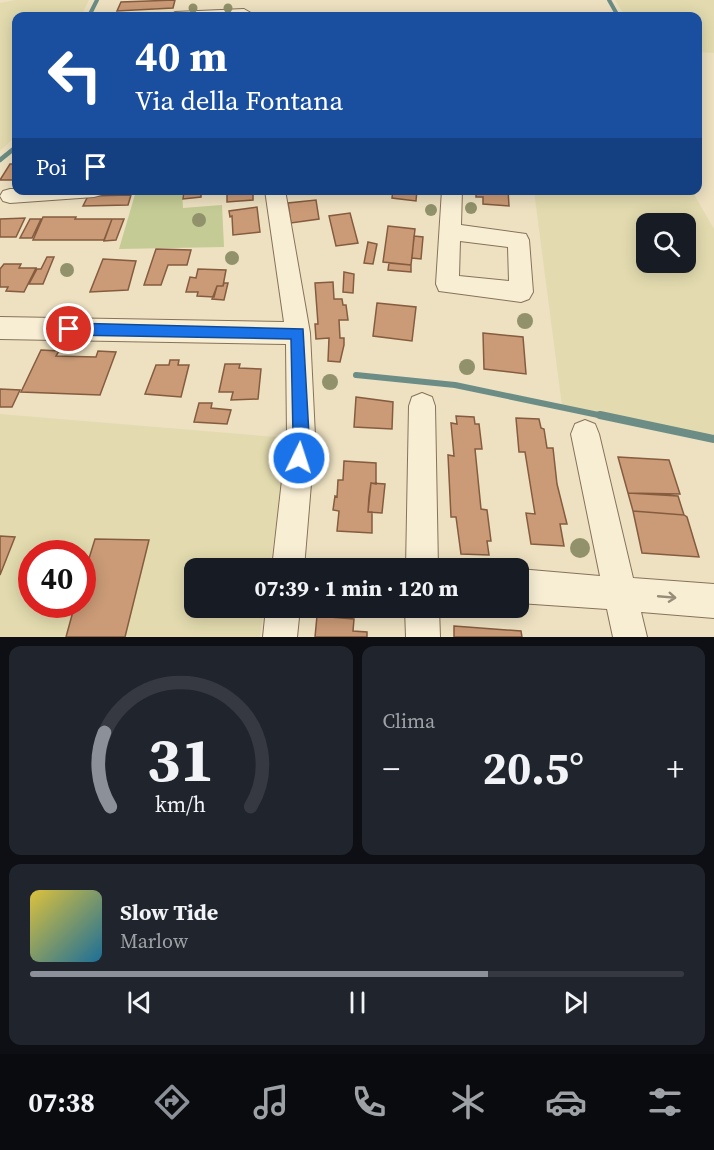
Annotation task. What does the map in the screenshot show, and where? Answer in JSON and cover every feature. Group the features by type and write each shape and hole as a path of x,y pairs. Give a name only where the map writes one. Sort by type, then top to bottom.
{"street":[{"path":"220,12 243,10"},
{"path":"10,196 24,195"},
{"path":"276,195 298,333 301,435 289,558"},
{"path":"452,195 452,232"},
{"path":"0,328 298,333"},
{"path":"422,406 422,558"},
{"path":"585,434 630,637"},
{"path":"529,587 714,601"},
{"path":"280,637 282,618"},
{"path":"422,618 423,637"}],"shaded area":[{"path":"15,0 89,0 83,12 12,12 12,140 0,151 0,3"},
{"path":"615,0 714,0 714,53 702,52 702,12 622,12"},
{"path":"535,195 694,195 714,229 714,439 562,406"},
{"path":"0,414 288,438 271,558 184,558 184,618 263,618 260,637 0,637"}],"green space":[{"path":"135,195 182,195 183,208 222,205 224,247 119,249"}],"building":[{"path":"175,0 173,8 117,11 121,2"},
{"path":"10,164 12,164 12,180 0,180"},
{"path":"131,195 128,205 83,206 88,196"},
{"path":"183,195 201,195 201,197 183,199"},
{"path":"227,195 253,195 253,200 227,202"},
{"path":"392,195 417,195 416,201 392,198"},
{"path":"476,195 508,195 509,206 483,204 483,197 476,197"},
{"path":"316,200 319,219 291,223 288,203"},
{"path":"257,207 260,232 233,235 232,216 230,217 229,211"},
{"path":"350,213 358,243 336,246 329,216"},
{"path":"43,217 112,219 104,240 33,240"},
{"path":"25,218 16,237 0,237 0,219"},
{"path":"30,219 41,219 32,238 20,238"},
{"path":"112,219 124,219 116,240 104,241"},
{"path":"388,226 415,229 411,265 383,262"},
{"path":"414,236 423,237 421,259 412,258"},
{"path":"368,242 377,244 373,264 364,263"},
{"path":"156,249 191,250 187,265 168,265 161,285 144,285"},
{"path":"47,257 54,257 43,284 29,284 37,269 41,269"},
{"path":"103,259 136,261 128,290 90,292"},
{"path":"389,263 411,265 411,272 388,270"},
{"path":"4,264 21,264 19,268 36,268 24,292 6,291 8,287 0,287 0,269"},
{"path":"198,269 226,270 223,286 217,286 214,297 197,296 198,292 186,292 190,277 196,278"},
{"path":"344,272 354,274 353,293 343,292"},
{"path":"333,282 334,299 342,299 343,305 346,305 348,320 339,320 340,338 344,338 340,362 328,361 329,338 316,339 315,324 318,324 315,283"},
{"path":"224,283 228,283 224,300 212,299 217,286 223,286"},
{"path":"377,303 416,307 412,341 373,336"},
{"path":"483,333 523,337 526,374 484,369"},
{"path":"41,350 59,351 56,356 96,357 98,351 116,352 100,395 21,392"},
{"path":"170,360 179,360 178,365 189,365 181,397 145,394 156,365 169,365"},
{"path":"225,364 240,364 239,368 261,369 258,399 231,400 233,392 219,392"},
{"path":"0,389 20,390 12,407 0,407"},
{"path":"356,397 393,402 392,429 354,427"},
{"path":"199,403 212,403 211,408 231,410 227,424 194,422"},
{"path":"456,416 474,417 475,424 479,424 482,449 475,449 481,509 487,510 491,541 487,541 489,555 461,554 456,517 451,517 448,455 454,456 451,423 457,424"},
{"path":"516,418 539,419 541,428 544,429 547,448 553,448 557,484 567,524 560,524 564,546 531,544 526,513 535,514 525,452 519,452"},
{"path":"618,457 669,460 680,494 628,493"},
{"path":"344,461 376,463 376,484 371,483 368,512 372,512 372,533 337,531 339,511 333,510 335,496 337,497 338,480 343,480"},
{"path":"371,483 385,484 382,513 368,512"},
{"path":"628,493 678,496 684,515 633,511"},
{"path":"633,511 687,517 699,557 642,553"},
{"path":"0,536 15,537 0,575"},
{"path":"95,540 149,540 125,637 66,637 71,618 96,618"},
{"path":"317,618 354,619 353,631 367,632 367,637 315,637"},
{"path":"454,626 521,631 522,637 454,637"}],"waterway":[{"path":"91,12 97,0"},
{"path":"609,0 616,12"},
{"path":"0,160 12,150"},
{"path":"356,375 455,385 608,417"},
{"path":"600,415 714,439"}],"route":[{"path":"69,329 298,333 301,435 299,458"}]}
